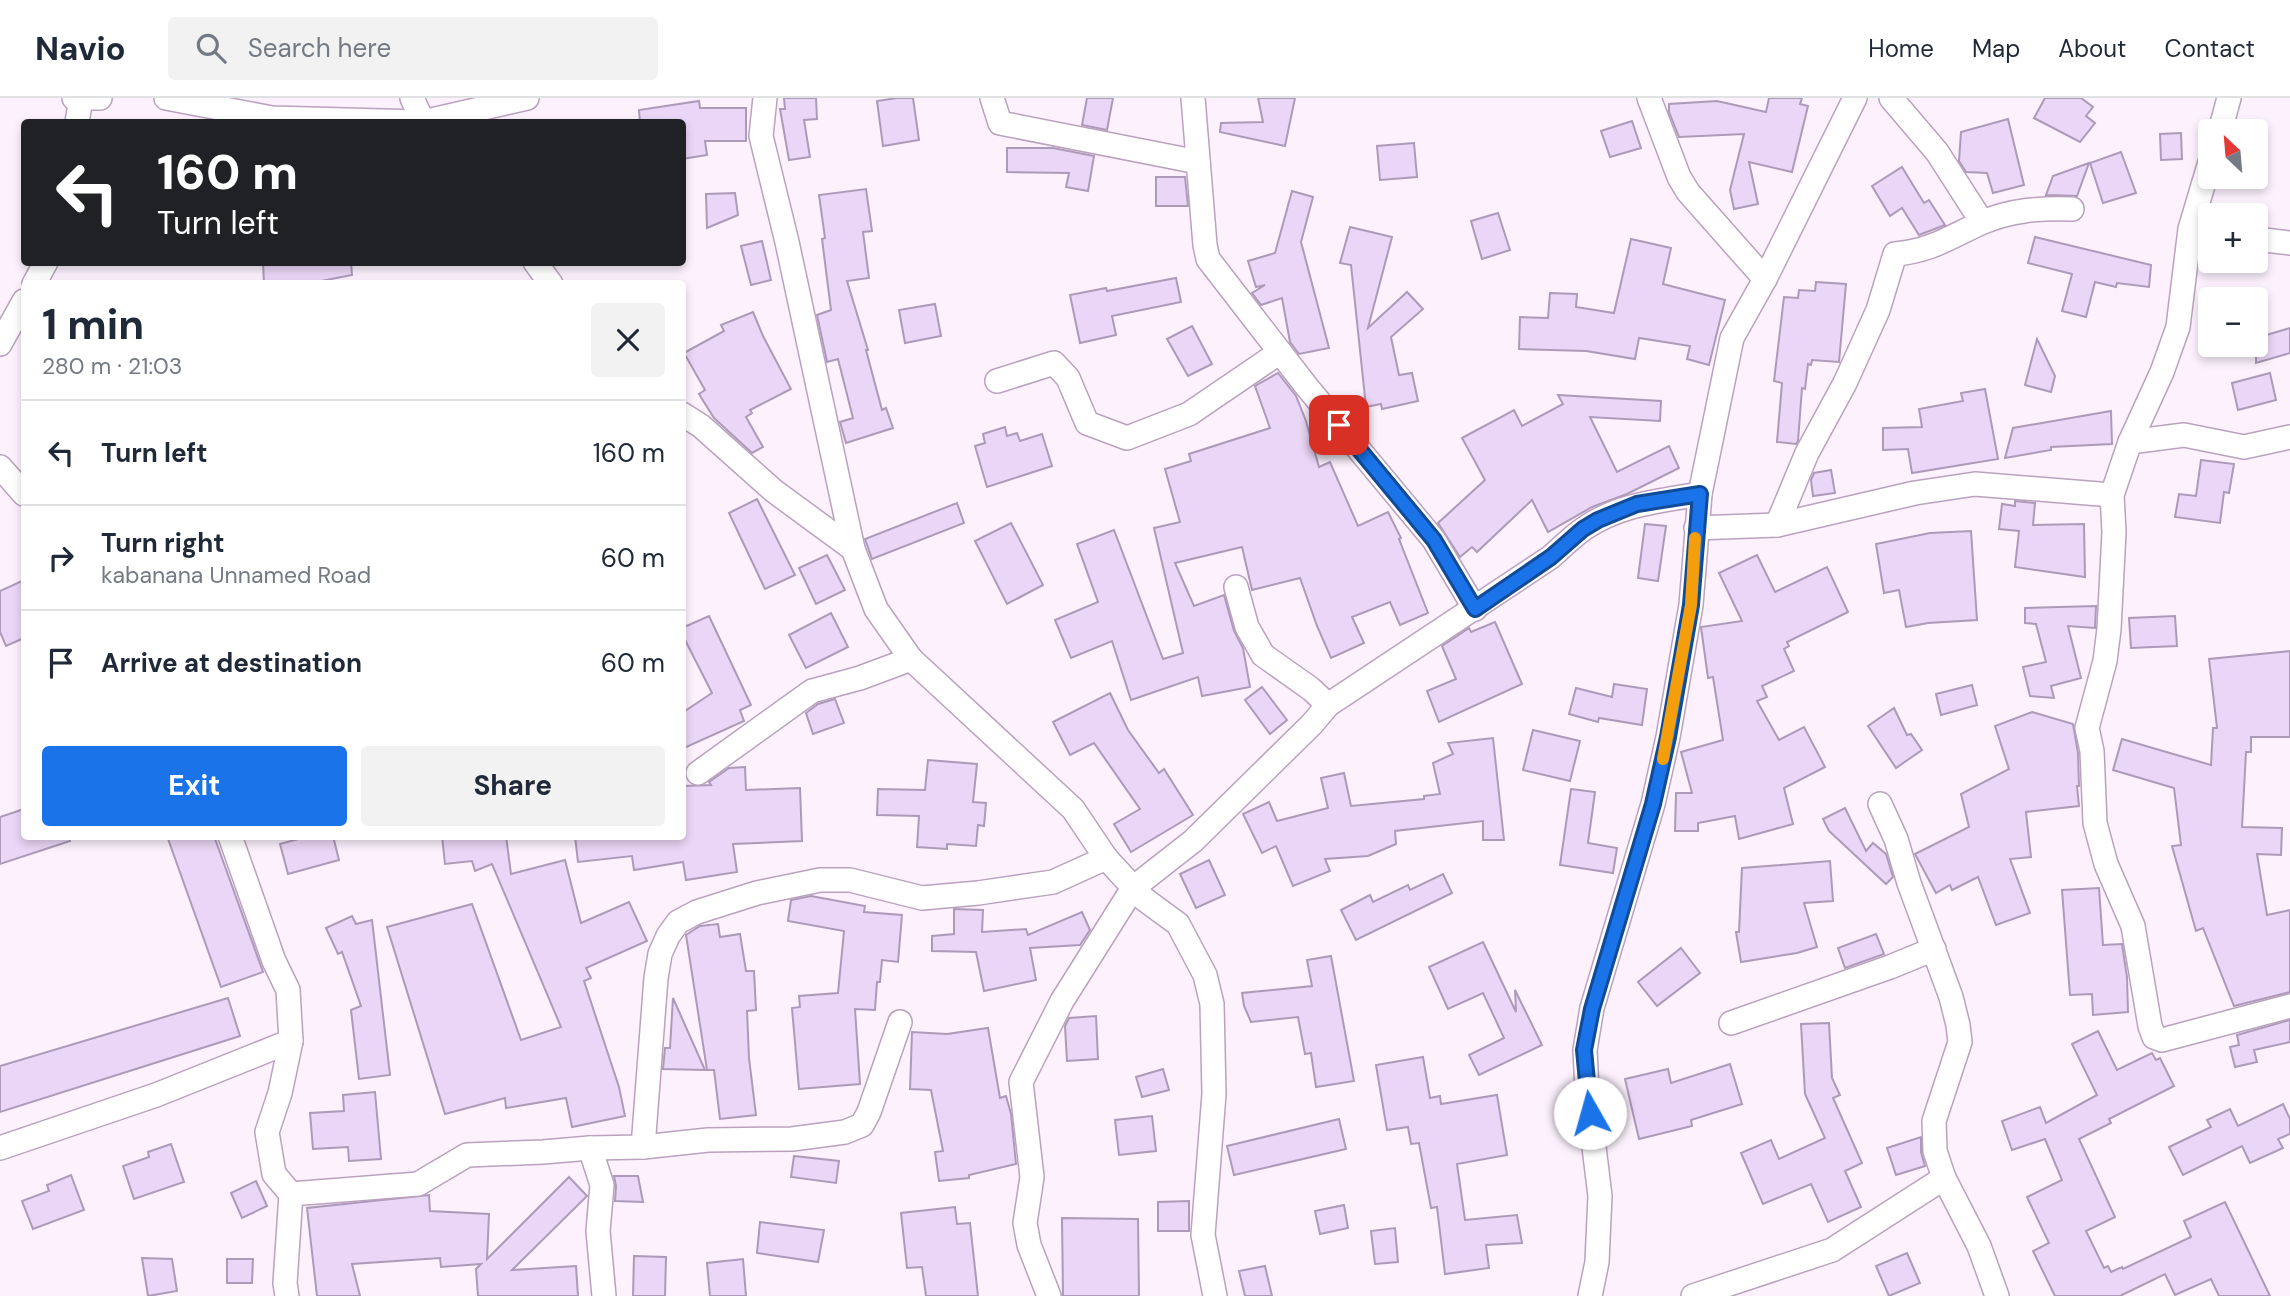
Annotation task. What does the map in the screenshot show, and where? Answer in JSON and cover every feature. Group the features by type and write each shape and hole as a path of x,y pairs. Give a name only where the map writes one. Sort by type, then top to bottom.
{"street":[{"path":"74,98 100,98"},
{"path":"166,98 272,118 310,119"},
{"path":"412,98 421,119"},
{"path":"435,119 527,98"},
{"path":"765,98 761,136 787,242 853,549 876,609 911,659 1073,809 1106,858 1133,888 1178,924 1205,975 1212,1004 1214,1094 1203,1236 1215,1296"},
{"path":"992,98 1000,122 1198,162"},
{"path":"1193,98 1208,259 1280,352 1434,540 1475,609"},
{"path":"1649,98 1679,177 1688,192 1765,279"},
{"path":"1590,1296 1597,1262 1600,1196 1584,1050 1592,1009 1653,804 1668,737 1691,605 1700,494 1732,338 1765,279 1855,98"},
{"path":"1891,98 1937,152 1982,222"},
{"path":"2223,119 2229,98"},
{"path":"78,119 81,99"},
{"path":"1777,525 1807,453 1845,383 1878,310 1895,254 1916,252 1946,242 1982,222 2009,213 2041,208 2072,209"},
{"path":"2198,240 2178,327 2162,372 2130,442 2112,495 2114,532 2109,629 2102,674 2087,728 2093,765 2095,823 2106,863 2133,926 2154,1037 2162,1040 2290,1006"},
{"path":"2268,240 2290,243"},
{"path":"0,344 21,306"},
{"path":"997,381 1054,363 1068,378 1087,423 1127,438 1189,414 1280,352"},
{"path":"686,417 701,426 774,491 853,549"},
{"path":"2130,442 2184,435 2244,447 2290,437"},
{"path":"0,467 21,491"},
{"path":"1696,528 1777,525 1915,493 1975,484 2112,495"},
{"path":"1049,1296 1029,1245 1025,1223 1032,1177 1021,1082 1062,1001 1133,888 1193,841 1328,705 1551,557 1583,529 1598,520 1637,504 1700,494"},
{"path":"1237,587 1247,627 1263,655 1311,689 1328,705"},
{"path":"698,773 812,691 860,678 911,659"},
{"path":"1880,804 1896,839 1951,997 1960,1042 1934,1121 1934,1151 1944,1178 1979,1246 1997,1296"},
{"path":"231,840 274,961 288,990 290,1041 280,1093 267,1132 274,1174 291,1194 286,1296"},
{"path":"643,1147 656,978 660,954 678,922 697,912 757,893 820,880 850,880 922,898 1053,882 1106,858"},
{"path":"1731,1023 1934,949"},
{"path":"291,1194 418,1184 467,1155 544,1153 590,1147 643,1147 708,1140 792,1139 845,1132 862,1125 885,1070 900,1023"},
{"path":"0,1148 156,1095 290,1041"},
{"path":"590,1147 602,1185 598,1231 604,1296"},
{"path":"1697,1296 1832,1251 1944,1178"}],"building":[{"path":"784,98 816,98 817,119 804,120 810,157 789,160 780,109 785,109"},
{"path":"913,98 919,140 883,146 877,101"},
{"path":"1087,98 1113,98 1107,130 1082,125"},
{"path":"1258,98 1295,98 1285,146 1220,132 1221,123 1263,122"},
{"path":"1769,98 1802,98 1800,104 1808,106 1792,172 1749,162 1758,204 1734,209 1730,190 1744,134 1679,137 1669,112 1669,104 1717,101 1766,112"},
{"path":"2045,98 2081,98 2093,107 2086,116 2095,123 2080,142 2034,118"},
{"path":"699,101 700,108 746,108 746,141 705,141 707,155 686,158 686,119 640,119 639,110"},
{"path":"2008,119 2024,185 1993,193 1987,173 1966,172 1959,161 1961,132"},
{"path":"1632,121 1641,148 1610,157 1601,131"},
{"path":"2181,133 2182,159 2161,160 2160,134"},
{"path":"1414,143 1417,177 1380,180 1377,146"},
{"path":"1007,148 1053,148 1094,156 1088,191 1066,187 1069,173 1007,172"},
{"path":"2121,152 2136,193 2103,203 2090,163"},
{"path":"2089,163 2077,196 2046,195 2053,176"},
{"path":"1902,167 1924,203 1929,200 1945,225 1919,235 1902,208 1890,216 1872,186"},
{"path":"1156,177 1185,177 1188,206 1156,206"},
{"path":"866,189 872,231 863,232 869,278 847,281 868,350 882,410 886,408 893,428 846,443 840,422 853,418 838,359 827,362 817,315 831,310 819,195"},
{"path":"1292,191 1313,197 1301,242 1329,348 1299,354 1290,342 1282,298 1261,305 1252,293 1265,285 1256,287 1248,261 1275,253"},
{"path":"735,193 738,215 707,228 706,194"},
{"path":"1498,213 1510,250 1482,259 1471,221"},
{"path":"1350,227 1392,237 1368,328 1407,292 1423,309 1391,337 1399,375 1412,373 1418,401 1382,409 1381,404 1366,407 1351,265 1340,263"},
{"path":"2035,237 2151,265 2149,287 2117,283 2116,287 2095,282 2086,317 2062,311 2072,274 2028,263"},
{"path":"1631,239 1671,248 1663,284 1725,300 1709,365 1687,359 1690,346 1639,338 1635,359 1586,351 1519,349 1520,317 1548,318 1550,293 1577,294 1576,307 1614,313"},
{"path":"762,241 771,280 751,285 741,246"},
{"path":"263,266 351,266 352,275 326,280 264,280"},
{"path":"1176,278 1181,302 1112,316 1116,335 1080,343 1070,295"},
{"path":"1816,282 1846,284 1839,362 1812,360 1811,365 1808,364 1805,389 1802,388 1798,441 1796,444 1777,442 1782,383 1774,381 1784,297 1798,298 1799,290 1815,291"},
{"path":"935,304 941,336 905,343 899,310"},
{"path":"753,312 791,389 750,410 752,413 746,417 763,447 752,453 714,418 699,394 705,390 686,357 686,352 724,331 721,325"},
{"path":"1192,326 1212,364 1188,376 1167,339"},
{"path":"2290,328 2290,353 2256,363 2256,357 2268,357 2268,334"},
{"path":"2037,339 2055,376 2051,392 2025,385"},
{"path":"1278,373 1296,396 1319,467 1330,462 1358,526 1388,512 1401,538 1399,539 1428,613 1400,625 1390,602 1352,617 1364,643 1331,658 1300,578 1252,590 1242,547 1175,563 1194,606 1224,595 1234,631 1243,648 1250,687 1202,696 1198,677 1131,700 1112,641 1071,658 1055,620 1098,602 1077,544 1114,530 1163,659 1183,653 1154,528 1180,522 1165,469 1191,461 1189,454 1270,428 1255,386"},
{"path":"2270,373 2276,400 2238,410 2232,383"},
{"path":"1985,389 1998,459 1912,473 1908,449 1883,450 1883,428 1922,427 1919,409 1963,401 1961,393"},
{"path":"1558,395 1661,401 1660,421 1590,417 1617,472 1669,446 1679,468 1627,494 1592,507 1548,532 1532,500 1477,552 1472,547 1460,557 1438,523 1485,480 1462,438 1514,410 1522,426 1563,404"},
{"path":"2111,411 2112,444 2051,447 2051,450 2005,458 2013,428"},
{"path":"1005,427 1007,436 1017,433 1020,441 1042,434 1052,466 987,487 975,446 985,443 983,434"},
{"path":"2201,460 2234,464 2229,493 2224,492 2220,523 2175,517 2179,494 2196,496"},
{"path":"1831,470 1835,493 1813,496 1811,480 1814,473"},
{"path":"757,499 795,575 765,589 729,513"},
{"path":"2015,501 2035,503 2033,525 2084,524 2085,577 2015,567 2019,531 1999,529 2002,504 2015,506"},
{"path":"957,503 964,523 872,559 865,539"},
{"path":"1011,523 1043,585 1007,604 975,541"},
{"path":"1645,524 1666,526 1658,581 1638,578"},
{"path":"1971,531 1977,620 1906,627 1899,590 1884,593 1876,544 1930,533"},
{"path":"827,555 845,590 816,604 799,568"},
{"path":"1757,555 1775,592 1827,567 1848,612 1787,642 1789,646 1784,649 1794,671 1762,686 1767,697 1757,701 1779,740 1804,727 1825,767 1784,788 1793,824 1739,839 1735,816 1698,823 1698,831 1675,831 1676,793 1692,793 1681,752 1723,740 1713,677 1708,678 1701,627 1742,621 1719,573"},
{"path":"21,581 21,639 6,646 0,632 0,591"},
{"path":"2096,606 2095,628 2068,626 2081,678 2051,686 2054,698 2030,696 2023,667 2046,662 2036,624 2025,623 2025,608"},
{"path":"831,613 848,647 806,668 789,635"},
{"path":"709,616 751,705 740,710 744,721 686,747 686,710 712,693 686,642 686,626"},
{"path":"2175,616 2177,646 2131,648 2129,618"},
{"path":"1495,622 1522,684 1439,722 1427,691 1456,679 1442,646 1469,628 1471,632"},
{"path":"2290,651 2290,737 2251,737 2251,752 2246,752 2242,827 2282,828 2281,855 2257,854 2267,915 2290,910 2290,992 2234,1006 2203,928 2196,931 2172,846 2181,845 2174,788 2113,770 2122,739 2211,765 2213,728 2217,728 2209,659"},
{"path":"1614,684 1647,689 1642,725 1599,718 1598,722 1569,714 1576,688 1612,697"},
{"path":"1972,685 1977,705 1941,715 1936,694"},
{"path":"1262,687 1287,720 1270,734 1245,700"},
{"path":"1110,693 1128,730 1159,773 1164,769 1193,815 1131,852 1114,824 1140,809 1094,743 1070,755 1053,722"},
{"path":"835,699 844,723 813,734 806,713 818,704"},
{"path":"1894,708 1907,735 1911,734 1922,750 1896,768 1868,726"},
{"path":"2032,712 2073,724 2078,753 2079,806 2026,812 2031,857 2010,859 2030,913 1996,925 1978,877 1952,890 1950,885 1936,893 1915,854 1969,827 1961,794 2009,769 1995,726"},
{"path":"1533,730 1580,741 1570,781 1523,770"},
{"path":"1493,738 1504,840 1483,840 1483,821 1395,831 1396,844 1368,856 1325,859 1330,871 1293,886 1276,846 1262,853 1243,814 1269,802 1277,821 1328,808 1321,778 1344,773 1351,806 1424,799 1424,796 1440,794 1433,763 1453,754 1448,743"},
{"path":"928,760 977,764 973,802 986,803 984,826 978,825 976,846 947,844 947,849 917,847 919,816 877,815 878,789 925,790"},
{"path":"745,767 746,790 800,788 802,841 733,844 737,872 686,880 683,862 634,870 632,856 578,862 575,840 686,840 686,786 711,785 709,782 729,768"},
{"path":"1571,789 1595,792 1588,843 1617,848 1613,873 1560,865"},
{"path":"1845,808 1866,851 1873,843 1886,854 1893,877 1886,884 1829,831 1823,819"},
{"path":"21,810 21,840 70,841 0,864 0,817"},
{"path":"168,840 215,840 263,972 221,987"},
{"path":"294,840 334,840 339,860 288,874 280,844"},
{"path":"442,840 507,840 511,874 565,860 581,923 629,902 647,941 586,968 591,978 584,981 619,1087 625,1116 572,1127 566,1098 506,1108 505,1098 445,1114 387,927 472,904 521,1040 561,1027 492,864 475,871 472,861 445,864"},
{"path":"1209,860 1225,895 1196,908 1180,874"},
{"path":"1830,861 1833,901 1804,903 1817,947 1741,962 1736,932 1739,932 1742,868"},
{"path":"1443,874 1452,893 1356,940 1341,910 1370,895 1373,902 1408,885 1410,890"},
{"path":"2099,888 2103,945 2122,944 2128,1012 2093,1015 2092,994 2070,995 2062,890"},
{"path":"811,896 865,906 864,912 902,915 898,962 882,960 875,1010 855,1009 860,1084 799,1089 792,1008 800,1007 799,996 838,993 844,931 788,921 791,900"},
{"path":"954,909 983,910 982,932 1026,929 1028,935 1082,912 1090,930 1080,945 1030,948 1036,980 984,991 976,952 932,951 932,936 954,934"},
{"path":"352,916 356,924 372,920 390,1075 359,1079 351,1010 361,1006 342,952 338,954 326,928"},
{"path":"718,924 720,937 740,934 746,971 754,971 756,1010 747,1011 756,1115 720,1119 714,1070 707,1070 686,935 700,926"},
{"path":"1876,934 1884,954 1845,968 1838,948"},
{"path":"1483,942 1516,1012 1515,990 1542,1045 1479,1075 1469,1055 1504,1038 1483,993 1448,1009 1429,967"},
{"path":"1681,948 1700,973 1657,1006 1638,982"},
{"path":"1331,956 1354,1081 1316,1087 1311,1053 1305,1054 1298,1017 1251,1022 1242,993 1312,986 1307,960"},
{"path":"228,998 240,1036 0,1112 0,1066"},
{"path":"673,998 705,1070 663,1069 665,1048 670,1048"},
{"path":"1096,1016 1098,1059 1067,1061 1065,1026 1069,1018"},
{"path":"2290,1020 2290,1042 2254,1050 2257,1062 2235,1067 2230,1047 2239,1045 2237,1035"},
{"path":"1829,1023 1832,1078 1840,1095 1833,1098 1862,1163 1845,1171 1861,1207 1828,1222 1811,1184 1763,1204 1741,1153 1771,1140 1779,1159 1825,1138 1805,1094 1801,1024"},
{"path":"988,1028 1000,1098 1006,1096 1011,1114 1016,1164 969,1175 969,1178 939,1181 935,1152 943,1151 931,1090 910,1089 912,1032 947,1034"},
{"path":"2098,1031 2117,1070 2152,1053 2156,1060 2160,1058 2174,1086 2109,1119 2111,1123 2079,1139 2115,1217 2086,1231 2104,1268 2108,1266 2111,1272 2122,1267 2123,1269 2191,1237 2184,1221 2225,1202 2270,1296 2219,1296 2211,1279 2175,1295 2165,1274 2120,1296 2055,1296 2033,1251 2049,1243 2027,1197 2062,1180 2045,1139 2012,1150 2002,1121 2040,1107 2046,1123 2097,1095 2072,1044"},
{"path":"1423,1057 1430,1098 1440,1096 1441,1104 1497,1095 1507,1155 1457,1164 1465,1220 1517,1215 1522,1243 1486,1245 1489,1268 1445,1274 1437,1207 1431,1208 1419,1143 1411,1144 1408,1127 1387,1130 1376,1065"},
{"path":"1730,1064 1742,1104 1691,1120 1692,1126 1639,1139 1625,1079 1668,1069 1671,1083"},
{"path":"1163,1069 1169,1090 1142,1097 1136,1077"},
{"path":"375,1092 381,1159 349,1161 348,1147 313,1149 310,1113 344,1111 343,1095"},
{"path":"2283,1104 2290,1119 2290,1134 2278,1139 2283,1148 2250,1163 2242,1146 2183,1175 2169,1147 2211,1127 2207,1120 2230,1109 2238,1126"},
{"path":"1152,1116 1156,1151 1119,1155 1115,1120"},
{"path":"1339,1119 1346,1149 1234,1175 1227,1146"},
{"path":"1921,1137 1925,1166 1896,1175 1887,1148"},
{"path":"171,1144 184,1182 134,1199 123,1166 149,1157 148,1152"},
{"path":"794,1156 839,1161 836,1183 791,1177"},
{"path":"71,1175 84,1210 33,1229 22,1201 49,1191 47,1185"},
{"path":"614,1176 638,1176 643,1202 615,1201"},
{"path":"569,1177 587,1196 512,1270 576,1266 578,1296 478,1296 476,1269 481,1264 441,1267 440,1258 352,1264 360,1296 317,1296 307,1208 429,1195 430,1211 489,1214 487,1259"},
{"path":"256,1181 267,1206 242,1218 231,1193"},
{"path":"1189,1201 1189,1231 1158,1231 1158,1202"},
{"path":"1344,1205 1348,1228 1320,1234 1315,1211"},
{"path":"955,1207 957,1224 970,1223 978,1296 926,1296 922,1267 907,1268 901,1213"},
{"path":"1062,1218 1138,1219 1139,1296 1063,1296"},
{"path":"760,1222 824,1230 818,1262 757,1253"},
{"path":"1395,1228 1398,1262 1375,1264 1371,1231"},
{"path":"1907,1253 1920,1283 1889,1296 1876,1266"},
{"path":"634,1256 666,1257 665,1296 633,1296"},
{"path":"142,1258 172,1259 177,1291 148,1296"},
{"path":"227,1259 253,1259 252,1283 227,1283"},
{"path":"743,1259 746,1296 710,1296 707,1263"},
{"path":"1265,1266 1272,1296 1245,1296 1239,1271"}],"slow traffic":[{"path":"1663,759 1691,605 1695,538"}],"route":[{"path":"1339,425 1434,540 1475,609 1551,557 1583,529 1598,520 1637,504 1700,494 1691,605 1668,737 1653,804 1592,1009 1584,1050 1590,1113"}]}
